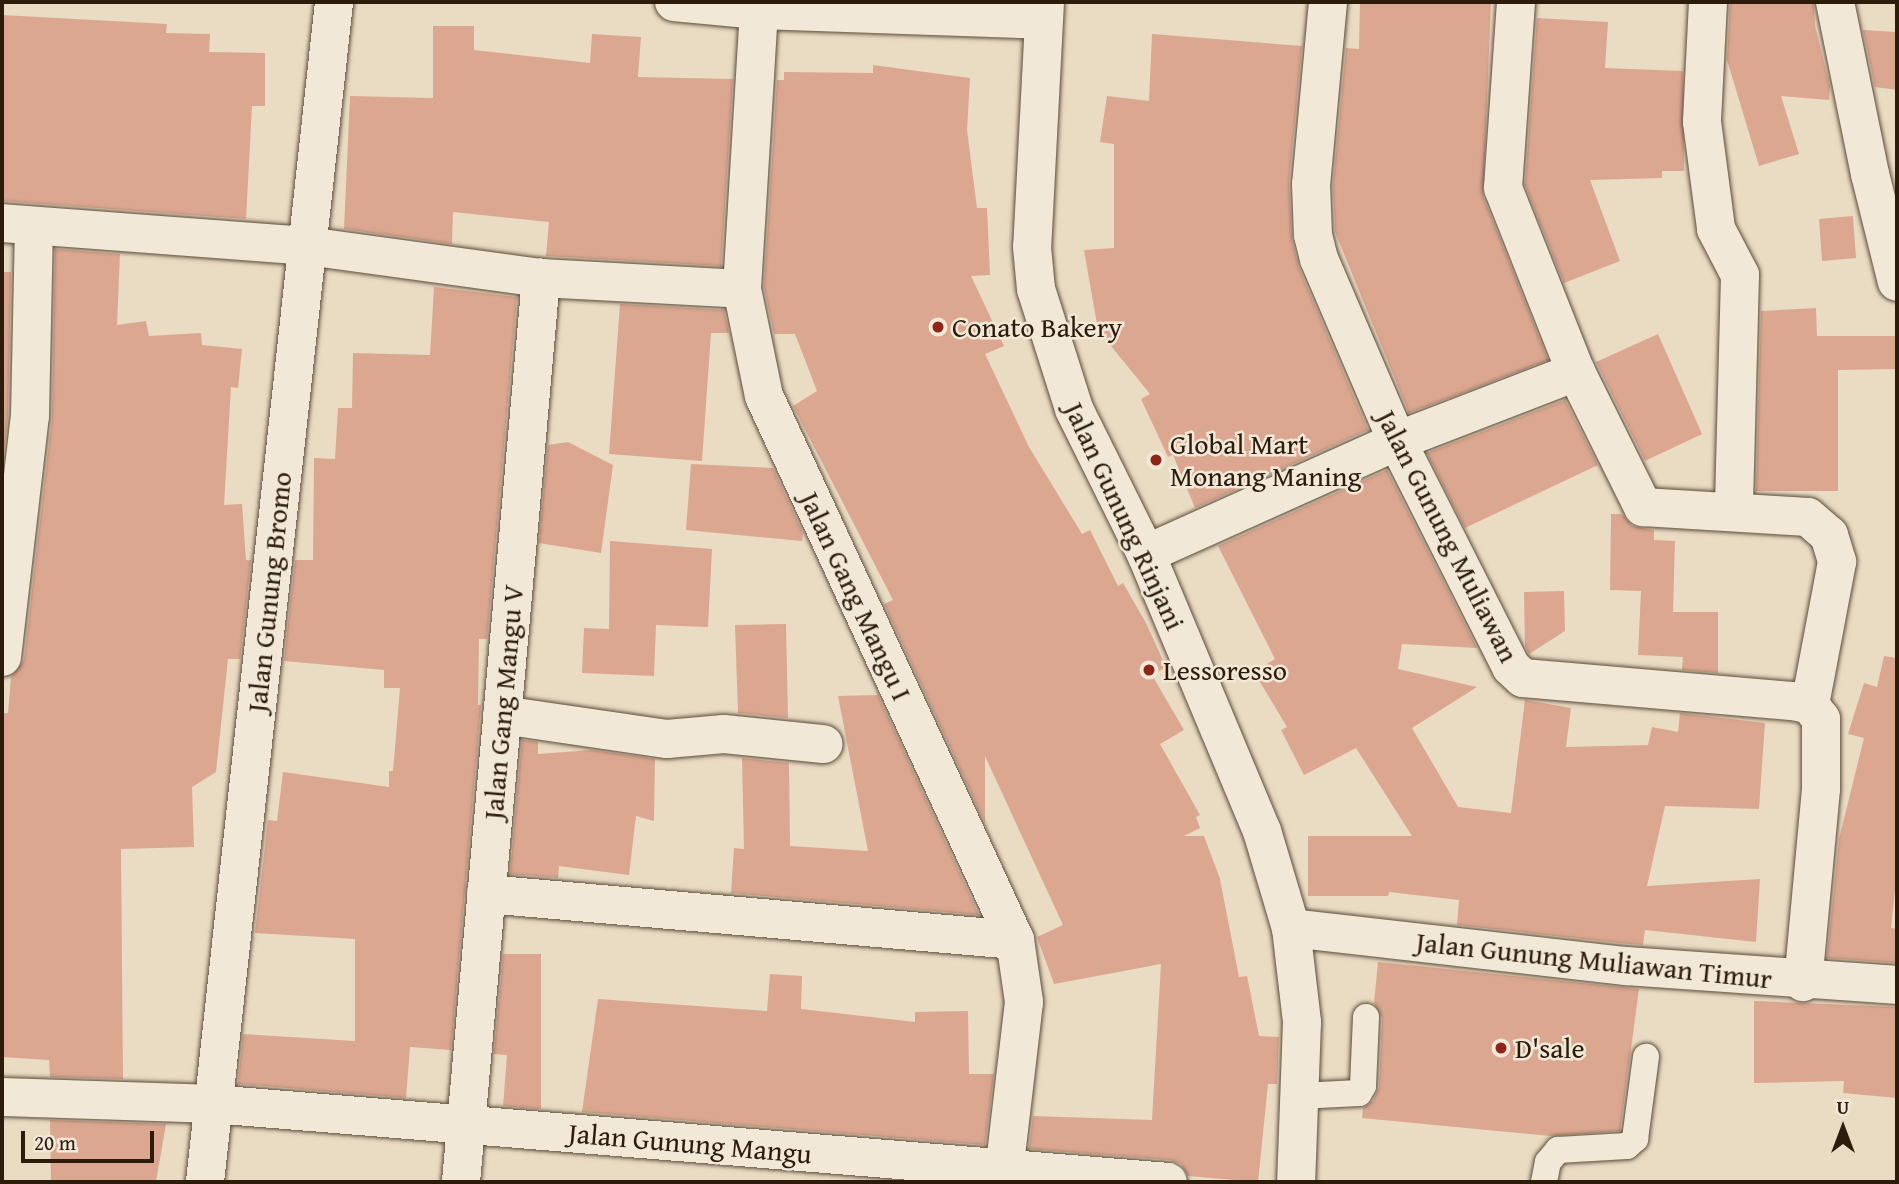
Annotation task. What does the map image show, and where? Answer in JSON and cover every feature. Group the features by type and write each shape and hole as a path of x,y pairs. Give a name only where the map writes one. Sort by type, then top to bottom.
{"street":[{"name":"Jalan Gunung Bromo","path":"205,1182 334,2"},
{"path":"674,2 759,10 1043,11"},
{"name":"Jalan Gunung Muliawan","path":"1328,2 1311,184 1313,235 1397,441 1518,675 1811,705"},
{"path":"1516,2 1503,188 1576,372 1643,507 1734,510 1808,517 1829,535 1837,562 1811,705 1821,719 1824,741 1803,982"},
{"path":"1708,2 1702,121 1716,229 1741,275 1734,510"},
{"path":"1835,2 1883,176 1897,282"},
{"name":"Jalan Gang Mangu I","path":"759,10 742,289 764,396 1015,940 1024,1002 1004,1175"},
{"name":"Jalan Gunung Rinjani","path":"1043,11 1032,247 1036,289 1074,409 1146,554 1262,831 1291,928 1302,1022 1296,1182"},
{"path":"2,657 16,415 18,225 307,246 541,278 742,289"},
{"name":"Jalan Gang Mangu V","path":"461,1182 541,278"},
{"path":"1146,554 1397,441 1576,372"},
{"path":"502,715 667,739 724,734 824,744"},
{"path":"486,894 1015,940"},
{"name":"Jalan Gunung Muliawan Timur","path":"1291,928 1803,982 1897,985"},
{"name":"Jalan Gunung Mangu","path":"2,1097 212,1104 1004,1175 1168,1182"}],"lane":[{"path":"1299,1096 1359,1093 1363,1086 1366,1017"},
{"path":"1544,1182 1548,1162 1558,1150 1628,1146 1635,1139 1646,1057"}],"building":[{"path":"1360,2 1491,2 1483,196 1548,360 1409,413 1335,232 1333,185 1346,48 1359,49"},
{"path":"1730,2 1814,2 1815,26 1830,86 1829,100 1781,96 1799,154 1759,166 1727,60"},
{"path":"2,15 167,24 166,33 210,34 209,52 265,53 265,106 252,106 246,219 2,201"},
{"path":"1537,18 1608,22 1605,68 1683,71 1684,171 1662,171 1662,178 1590,180 1620,261 1564,283 1525,185"},
{"path":"433,26 474,26 474,50 590,63 592,34 641,37 638,77 733,79 721,266 546,256 549,222 453,212 452,244 344,229 350,96 433,98"},
{"path":"1863,30 1897,32 1897,90 1875,87"},
{"path":"1152,34 1302,46 1289,182 1292,240 1299,268 1368,430 1195,508 1173,455 1168,457 1141,399 1150,394 1098,330 1084,250 1114,248 1114,144 1100,142 1107,96 1149,101"},
{"path":"873,65 970,78 967,130 977,208 987,208 990,275 971,276 1004,346 985,354 1029,447 1082,534 1090,530 1118,586 1123,583 1146,623 1166,667 1152,675 1184,730 1160,744 1200,815 1196,817 1200,828 1184,836 1204,836 1220,879 1239,977 1247,976 1259,1036 1279,1037 1277,1084 1268,1084 1258,1182 1188,1176 1181,1164 1170,1160 1029,1149 1033,1116 1152,1120 1161,964 1054,984 1037,937 1063,925 985,756 985,823 884,604 893,600 793,406 817,391 795,334 774,334 764,287 777,80 784,80 784,72 873,73"},
{"path":"1853,216 1856,258 1822,261 1819,219"},
{"path":"55,249 120,254 117,325 146,321 149,336 201,333 202,345 242,349 238,388 231,387 224,505 242,504 246,560 251,560 240,659 228,659 216,772 192,787 194,847 121,849 123,1079 50,1077 49,1060 2,1057 2,713 8,713 11,677 24,660 52,418"},
{"path":"2,272 11,272 8,415 2,470"},
{"path":"434,287 517,297 487,639 479,639 478,705 481,705 451,1050 410,1047 406,1098 238,1084 243,1034 355,1041 355,939 255,933 268,820 277,821 283,772 389,787 389,771 393,771 400,688 384,688 384,670 284,661 295,560 313,560 314,458 335,459 338,408 352,408 353,353 430,355"},
{"path":"620,304 724,310 729,333 711,333 702,461 609,454"},
{"path":"1816,308 1817,336 1897,336 1897,369 1838,370 1838,491 1756,491 1761,311"},
{"path":"1658,334 1702,434 1645,461 1596,362"},
{"path":"1565,400 1598,465 1465,528 1427,453"},
{"path":"568,442 613,465 601,553 539,543 548,445"},
{"path":"691,464 773,468 803,533 802,541 686,530"},
{"path":"1387,470 1477,648 1402,644 1398,669 1477,687 1412,728 1458,807 1511,813 1525,700 1571,708 1566,747 1648,745 1652,727 1678,732 1680,713 1765,723 1759,809 1665,806 1647,886 1760,879 1756,942 1645,930 1643,945 1629,944 1457,925 1459,900 1389,892 1388,896 1308,896 1308,836 1412,836 1356,748 1304,775 1281,730 1287,727 1254,672 1275,659 1218,546"},
{"path":"1611,514 1622,514 1632,526 1654,530 1654,540 1675,541 1673,612 1718,612 1718,673 1682,670 1683,657 1638,655 1641,591 1610,590"},
{"path":"610,541 712,549 708,627 656,625 654,676 582,673 584,628 609,629"},
{"path":"1564,591 1565,631 1529,654 1525,646 1524,592"},
{"path":"786,624 788,718 738,713 735,625"},
{"path":"1884,656 1897,658 1897,871 1891,928 1897,929 1897,963 1827,958 1839,839 1864,738 1848,734 1864,683 1877,687"},
{"path":"878,695 979,915 731,893 734,848 744,849 742,758 789,763 790,846 868,851 838,696"},
{"path":"522,740 538,742 538,754 592,750 655,759 654,821 636,816 629,875 559,866 558,878 510,874"},
{"path":"503,954 541,954 541,1109 503,1106 507,1055 494,1054"},
{"name":"D'sale","path":"1378,962 1639,989 1620,1131 1550,1136 1362,1118 1363,1108 1373,1101 1379,1087 1382,1018 1374,1003"},
{"path":"770,974 802,976 801,1009 915,1022 915,1012 968,1011 969,1074 994,1074 985,1145 582,1112 598,999 767,1011"},
{"path":"1754,1001 1897,1007 1897,1098 1843,1093 1844,1081 1754,1083"},
{"path":"50,1120 166,1124 156,1182 51,1182"}],"place":[{"name":"Conato Bakery","path":"938,327"},
{"name":"Global Mart Monang Maning","path":"1156,460"},
{"name":"Lessoresso","path":"1149,670"},
{"name":"D'sale","path":"1501,1048"}]}
